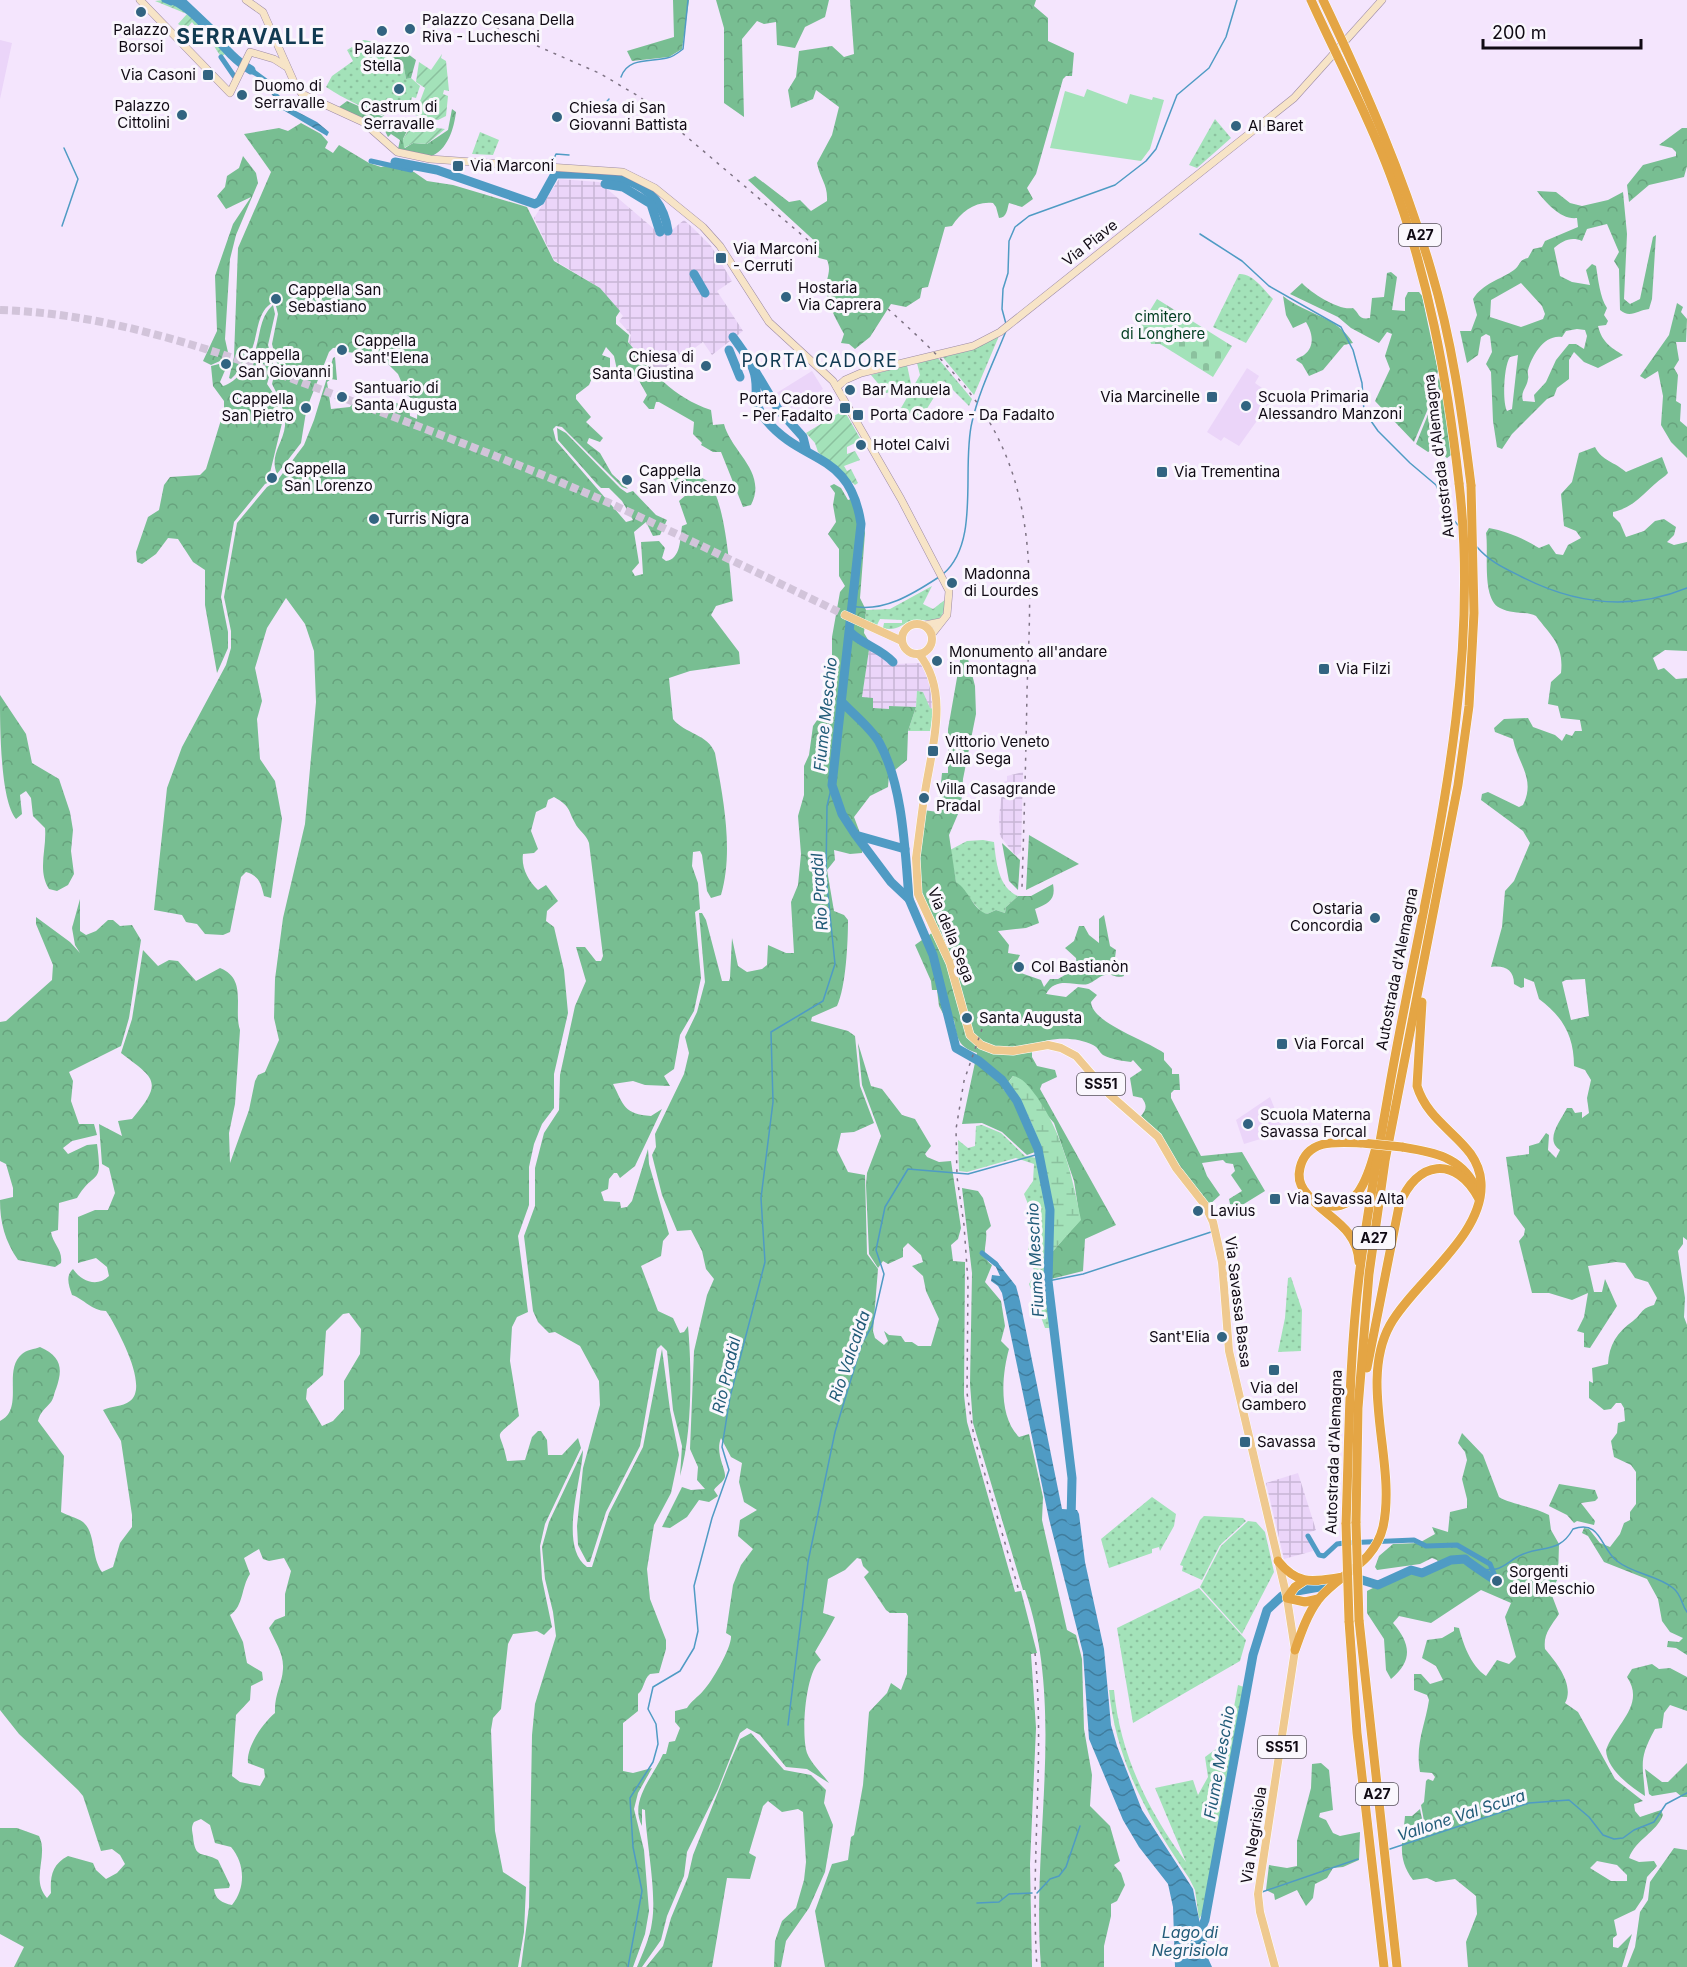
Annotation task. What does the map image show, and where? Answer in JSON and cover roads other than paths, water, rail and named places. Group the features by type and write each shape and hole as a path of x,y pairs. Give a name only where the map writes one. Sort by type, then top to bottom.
{"highway":[{"name":"Autostrada d'Alemagna","path":"1311,0 1370,123 1407,220 1423,273 1440,350 1452,423 1464,525 1459,704 1436,849 1390,1082 1359,1277 1351,1378 1351,1524 1357,1733 1384,1967"},
{"name":"Autostrada d'Alemagna","path":"1323,0 1398,171 1432,272 1450,347 1462,415 1471,485 1475,567 1468,706 1458,785 1385,1161 1369,1274 1351,1524"},
{"name":"A27","path":"1295,1650 1318,1599 1344,1577 1354,1572 1372,1552 1380,1537 1387,1483 1378,1384 1386,1333 1396,1315 1469,1225 1479,1200 1481,1183 1474,1159 1458,1139 1434,1118 1421,1100 1417,1086 1426,958"},
{"name":"A27","path":"1313,1200 1327,1206 1340,1206 1351,1201 1357,1194 1369,1171 1390,1082"},
{"name":"A27","path":"1359,1277 1358,1254 1351,1235 1342,1224 1313,1200 1299,1180 1300,1165 1309,1151 1331,1141 1437,1153 1451,1159 1469,1175 1479,1200"},
{"name":"A27","path":"1358,1408 1399,1206 1408,1187 1420,1173 1428,1170 1447,1170 1466,1181 1479,1200"},
{"path":"1278,1561 1287,1571 1304,1581"},
{"path":"1318,1599 1305,1602 1287,1599 1294,1587 1304,1581 1344,1577"},
{"name":"Autostrada d'Alemagna","path":"1354,1621 1397,1967"}],"main road":[{"path":"847,616 902,641 910,652 919,654 927,651 932,644 932,634 925,625 915,623 904,632 902,641"},
{"path":"880,632 904,632"},
{"path":"925,792 938,695 928,666 927,651"},
{"path":"919,654 928,666"},
{"name":"Via della Sega","path":"923,805 916,858 918,894 950,963 962,1000 965,1023 972,1038"},
{"name":"Via Savassa Bassa","path":"972,1038 998,1051 1048,1045 1074,1054 1109,1094 1158,1137 1176,1168 1208,1212 1222,1262 1229,1351 1287,1599"},
{"name":"Via Negrisiola","path":"1275,1967 1260,1912 1258,1894 1295,1650 1287,1599"}],"street":[{"path":"140,0 230,93 247,55 254,52 274,59 287,68"},
{"path":"246,0 262,10 287,68 305,96 363,123 394,150 418,158 617,171 636,177 655,188 714,238 769,322 825,373 837,387 946,580 949,603 942,621 932,634"},
{"name":"Via Piave","path":"837,387 871,370 973,346 1000,332 1302,90 1382,0"},
{"path":"274,59 280,51"},
{"path":"825,373 838,378 850,379"},
{"path":"844,398 843,389 850,379"},
{"path":"925,625 942,621"}],"water":[{"path":"247,64 273,83 270,86 294,110 317,122 329,132 327,136 283,110 278,111 276,100 270,92 265,92 269,90 257,77 244,70"},
{"name":"Lago di Negrisiola","path":"998,1263 1016,1286 1020,1301 1062,1509 1077,1510 1079,1514 1085,1562 1104,1649 1111,1725 1117,1746 1142,1810 1193,1889 1200,1924 1207,1930 1207,1956 1212,1967 1175,1967 1173,1907 1168,1884 1139,1847 1123,1820 1089,1739 1083,1653 1049,1519 1002,1293 991,1281 992,1275 1000,1276 995,1265"}],"waterway":[{"path":"164,0 171,3"},
{"name":"Fiume Meschio","path":"173,0 195,15 230,54 251,70"},
{"name":"Fiume Meschio","path":"183,0 220,35 218,39"},
{"path":"621,77 624,71 634,63 669,57 683,49 688,0"},
{"path":"1006,324 1002,309 1003,289 1008,273 1009,241 1015,227 1029,216 1115,185 1146,161 1156,149 1177,95 1209,68 1226,37 1237,0"},
{"path":"221,57 234,76"},
{"path":"597,113 609,99"},
{"path":"62,226 78,179 64,148"},
{"path":"551,165 556,154 569,155"},
{"path":"371,161 411,170"},
{"name":"Fiume Meschio","path":"395,162 437,170 535,204 540,201 555,174 610,176 626,180 641,187 653,197 663,212 668,231"},
{"name":"Fiume Meschio","path":"551,170 552,176"},
{"path":"605,184 623,187 651,204 660,232"},
{"path":"1200,234 1242,261 1269,286 1341,327 1353,350 1362,383 1364,411 1378,431 1436,485 1449,515 1458,525"},
{"name":"Fiume Meschio","path":"694,274 705,293"},
{"path":"943,574 955,560 962,543 968,503 968,460 972,422 983,387 1006,331"},
{"name":"Fiume Meschio","path":"733,337 753,369 758,406 766,420 795,445 836,470 847,483 855,500 861,524 832,785 842,814 855,834 891,882 909,899 933,955 956,1048 979,1061 1002,1080 1017,1101 1038,1149 1050,1210 1048,1281 1072,1478 1071,1520"},
{"path":"729,350 740,377"},
{"path":"754,369 778,409 803,437 806,449"},
{"path":"1477,547 1503,568 1542,586 1583,598 1624,602 1645,600 1687,588"},
{"path":"851,606 875,607 886,604 919,590 939,577"},
{"path":"850,632 893,662"},
{"path":"841,701 875,736 887,759 902,818 909,899"},
{"name":"Rio Pradàl","path":"628,1967 642,1891 633,1847 630,1798 653,1762 658,1744 656,1724 648,1709 653,1687 680,1671 694,1648 698,1631 694,1586 712,1518 729,1470 722,1447 730,1397 765,1262 761,1198 773,1102 771,1032 823,1001 835,964 826,876 827,806 832,785"},
{"path":"859,836 905,849"},
{"name":"Rio Valcalda","path":"788,1725 808,1562 835,1432 862,1343 872,1326 884,1274 876,1250 885,1207 908,1169 968,1174 1039,1154"},
{"path":"1048,1281 1083,1274 1211,1232"},
{"path":"982,1253 996,1264"},
{"path":"1482,1570 1499,1568 1521,1555 1556,1546 1568,1537 1573,1529 1589,1528 1595,1531 1617,1561 1673,1588 1687,1612"},
{"path":"1308,1536 1319,1555 1324,1556 1337,1544 1344,1543 1414,1540 1426,1546 1457,1545 1490,1564 1497,1581"},
{"path":"1362,1580 1378,1585 1411,1570 1422,1573 1451,1560 1465,1559 1497,1581"},
{"path":"1291,1592 1325,1586"},
{"name":"Fiume Meschio","path":"1192,1928 1202,1927 1205,1920 1253,1655 1267,1610 1282,1596"},
{"name":"Vallone Val Scura","path":"1390,1849 1529,1803 1569,1800 1589,1817 1603,1835 1614,1839 1623,1838 1634,1830 1654,1822 1666,1804 1687,1793"},
{"path":"1037,1893 1050,1879 1059,1876 1066,1867 1080,1826"},
{"path":"1262,1892 1358,1859"},
{"path":"977,1903 999,1902 1009,1894 1032,1893"}],"tunnel":[{"path":"0,310 46,313 136,330 180,341 268,370 450,438 607,502 845,615"}],"railway":[{"path":"471,17 599,73 640,97 816,247"},
{"path":"888,309 961,381 985,414 1009,463 1019,495 1025,527 1030,592 1022,887"},
{"path":"982,1029 964,1081 956,1129 957,1177 964,1225 968,1282 967,1393 974,1437 1019,1591"},
{"path":"1035,1653 1039,1732 1035,1888 1037,1967"}],"place":[{"name":"Palazzo Borsoi","path":"141,12"},
{"name":"Palazzo Cesana Della Riva - Lucheschi","path":"410,29"},
{"name":"Palazzo Stella","path":"382,31"},
{"name":"Via Casoni","path":"208,75"},
{"name":"Castrum di Serravalle","path":"399,89"},
{"name":"Duomo di Serravalle","path":"242,95"},
{"name":"Palazzo Cittolini","path":"182,115"},
{"name":"Chiesa di San Giovanni Battista","path":"557,117"},
{"name":"Al Baret","path":"1236,126"},
{"name":"Via Marconi","path":"458,166"},
{"name":"Via Marconi - Cerruti","path":"721,258"},
{"name":"Hostaria Via Caprera","path":"786,297"},
{"name":"Cappella San Sebastiano","path":"276,299"},
{"name":"Cappella Sant'Elena","path":"342,350"},
{"name":"Cappella San Giovanni","path":"226,364"},
{"name":"Chiesa di Santa Giustina","path":"706,366"},
{"name":"Bar Manuela","path":"850,390"},
{"name":"Santuario di Santa Augusta","path":"342,397"},
{"name":"Via Marcinelle","path":"1212,397"},
{"name":"Scuola Primaria Alessandro Manzoni","path":"1246,406"},
{"name":"Cappella San Pietro","path":"306,408"},
{"name":"Porta Cadore - Per Fadalto","path":"845,408"},
{"name":"Porta Cadore - Da Fadalto","path":"858,415"},
{"name":"Hotel Calvi","path":"861,445"},
{"name":"Via Trementina","path":"1162,472"},
{"name":"Cappella San Lorenzo","path":"272,478"},
{"name":"Cappella San Vincenzo","path":"627,480"},
{"name":"Turris Nigra","path":"374,519"},
{"name":"Madonna di Lourdes","path":"952,583"},
{"name":"Monumento all'andare in montagna","path":"937,661"},
{"name":"Via Filzi","path":"1324,669"},
{"name":"Vittorio Veneto Alla Sega","path":"933,751"},
{"name":"Villa Casagrande Pradal","path":"924,798"},
{"name":"Ostaria Concordia","path":"1375,918"},
{"name":"Col Bastianòn","path":"1019,967"},
{"name":"Santa Augusta","path":"967,1018"},
{"name":"Via Forcal","path":"1282,1044"},
{"name":"Scuola Materna Savassa Forcal","path":"1248,1124"},
{"name":"Via Savassa Alta","path":"1275,1199"},
{"name":"Lavius","path":"1198,1211"},
{"name":"Sant'Elia","path":"1222,1337"},
{"name":"Via del Gambero","path":"1274,1370"},
{"name":"Savassa","path":"1245,1442"},
{"name":"Sorgenti del Meschio","path":"1497,1581"}],"district":[{"name":"SERRAVALLE","path":"251,37"},
{"name":"PORTA CADORE","path":"820,361"}],"park label":[{"name":"cimitero di Longhere","path":"1163,326"}]}
